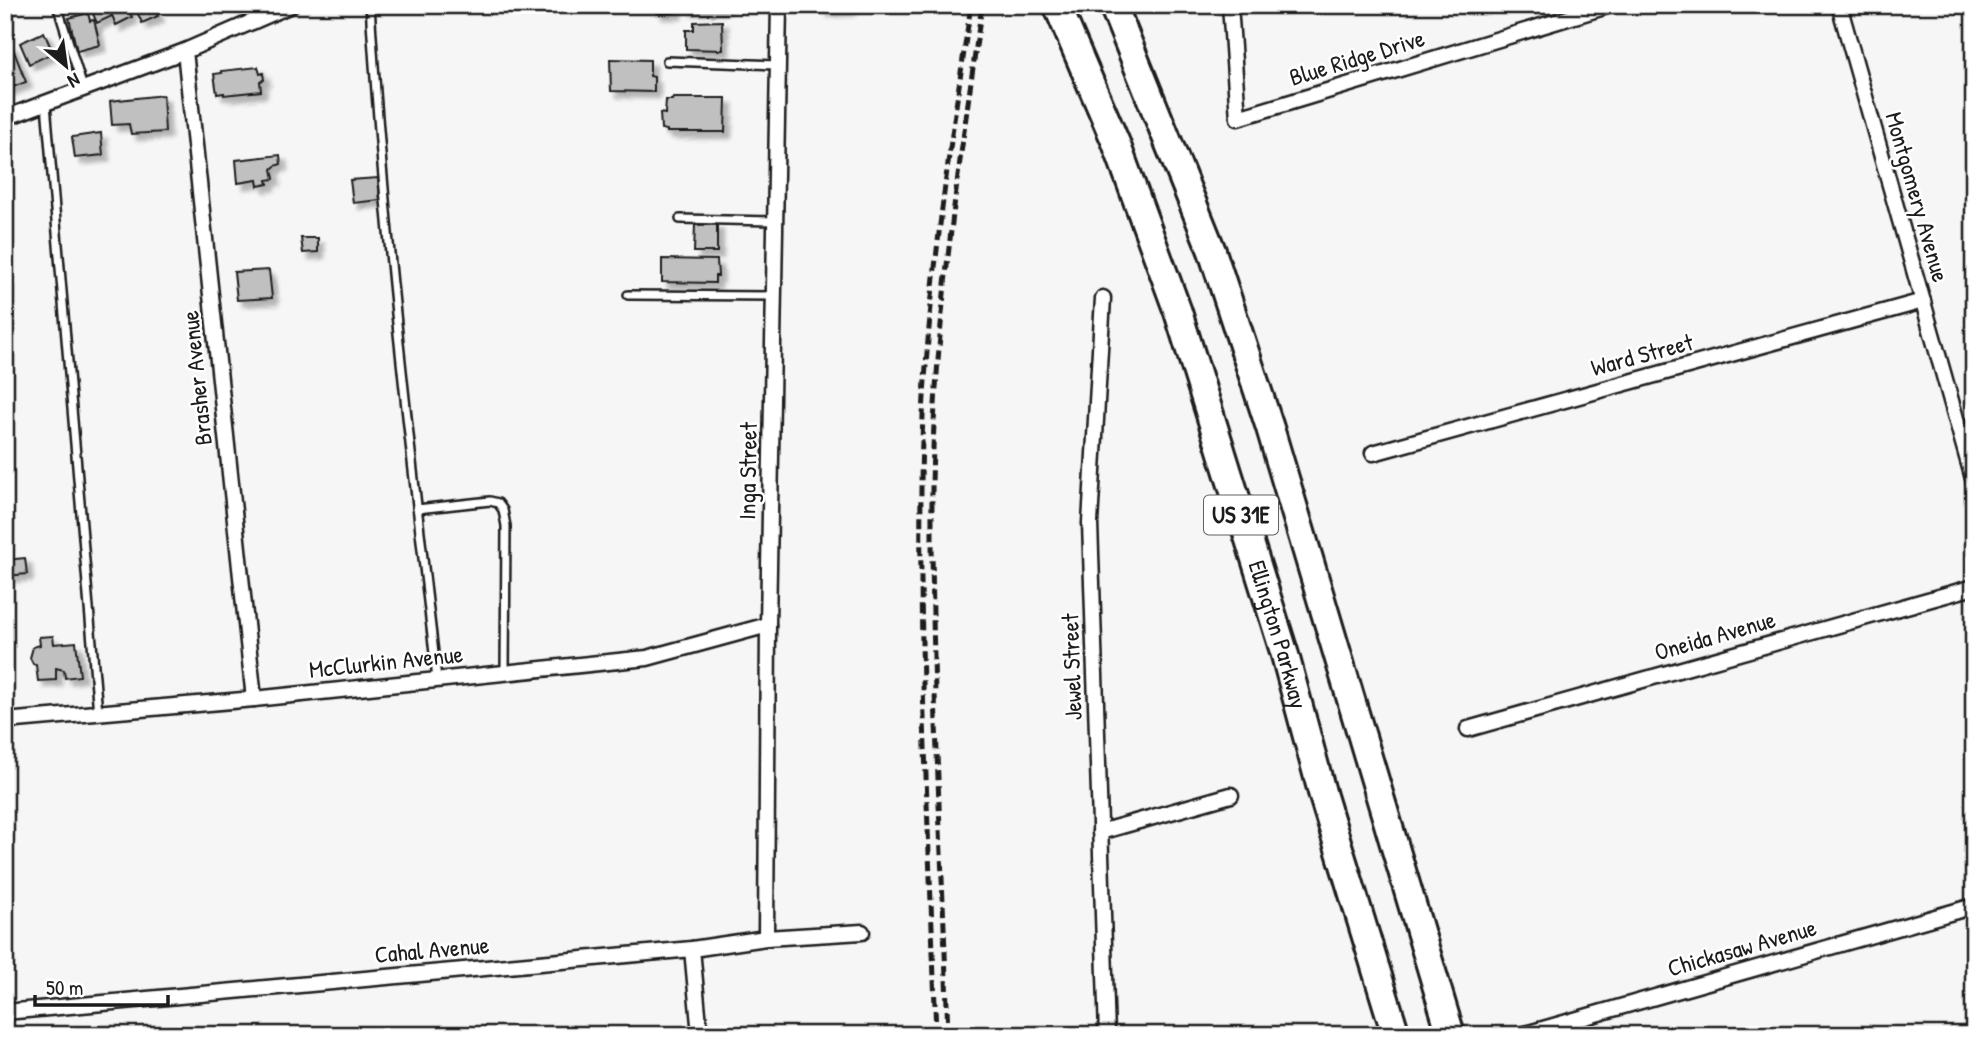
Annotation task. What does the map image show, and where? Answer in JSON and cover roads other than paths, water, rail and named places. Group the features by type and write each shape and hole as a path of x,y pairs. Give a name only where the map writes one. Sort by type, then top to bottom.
{"highway":[{"name":"Ellington Parkway","path":"1056,5 1116,143 1178,313 1285,655 1323,796 1396,1035"},
{"name":"Ellington Parkway","path":"1113,5 1212,251 1270,428 1451,1035"}],"street":[{"path":"5,118 185,51 291,5"},
{"name":"Inga Street","path":"766,938 768,625 779,5"},
{"name":"Blue Ridge Drive","path":"1230,5 1238,118 1611,5"},
{"name":"Montgomery Avenue","path":"1839,5 1974,482"},
{"name":"Brasher Avenue","path":"185,51 254,699"},
{"name":"Jewel Street","path":"1102,298 1090,523 1107,1035"},
{"name":"Ward Street","path":"1373,453 1923,301"},
{"name":"Oneida Avenue","path":"1468,729 1974,587"},
{"name":"McClurkin Avenue","path":"5,721 254,699 647,658 768,625"},
{"path":"1100,832 1231,795"},
{"name":"Chickasaw Avenue","path":"1522,1035 1974,906"},
{"name":"Cahal Avenue","path":"5,1012 692,949 766,938 862,932"},
{"path":"692,949 700,1035"}],"lane":[{"path":"57,5 83,89"},
{"path":"370,5 401,374 437,679"},
{"path":"667,61 778,65"},
{"path":"46,103 98,713"},
{"path":"680,219 775,221"},
{"path":"628,295 774,296"},
{"path":"417,509 490,501 498,503 503,510 506,526 505,672"}],"railway":[{"path":"936,1035 922,626 922,428 937,247 971,5"},
{"path":"948,1035 933,626 934,429 949,247 982,5"}]}
